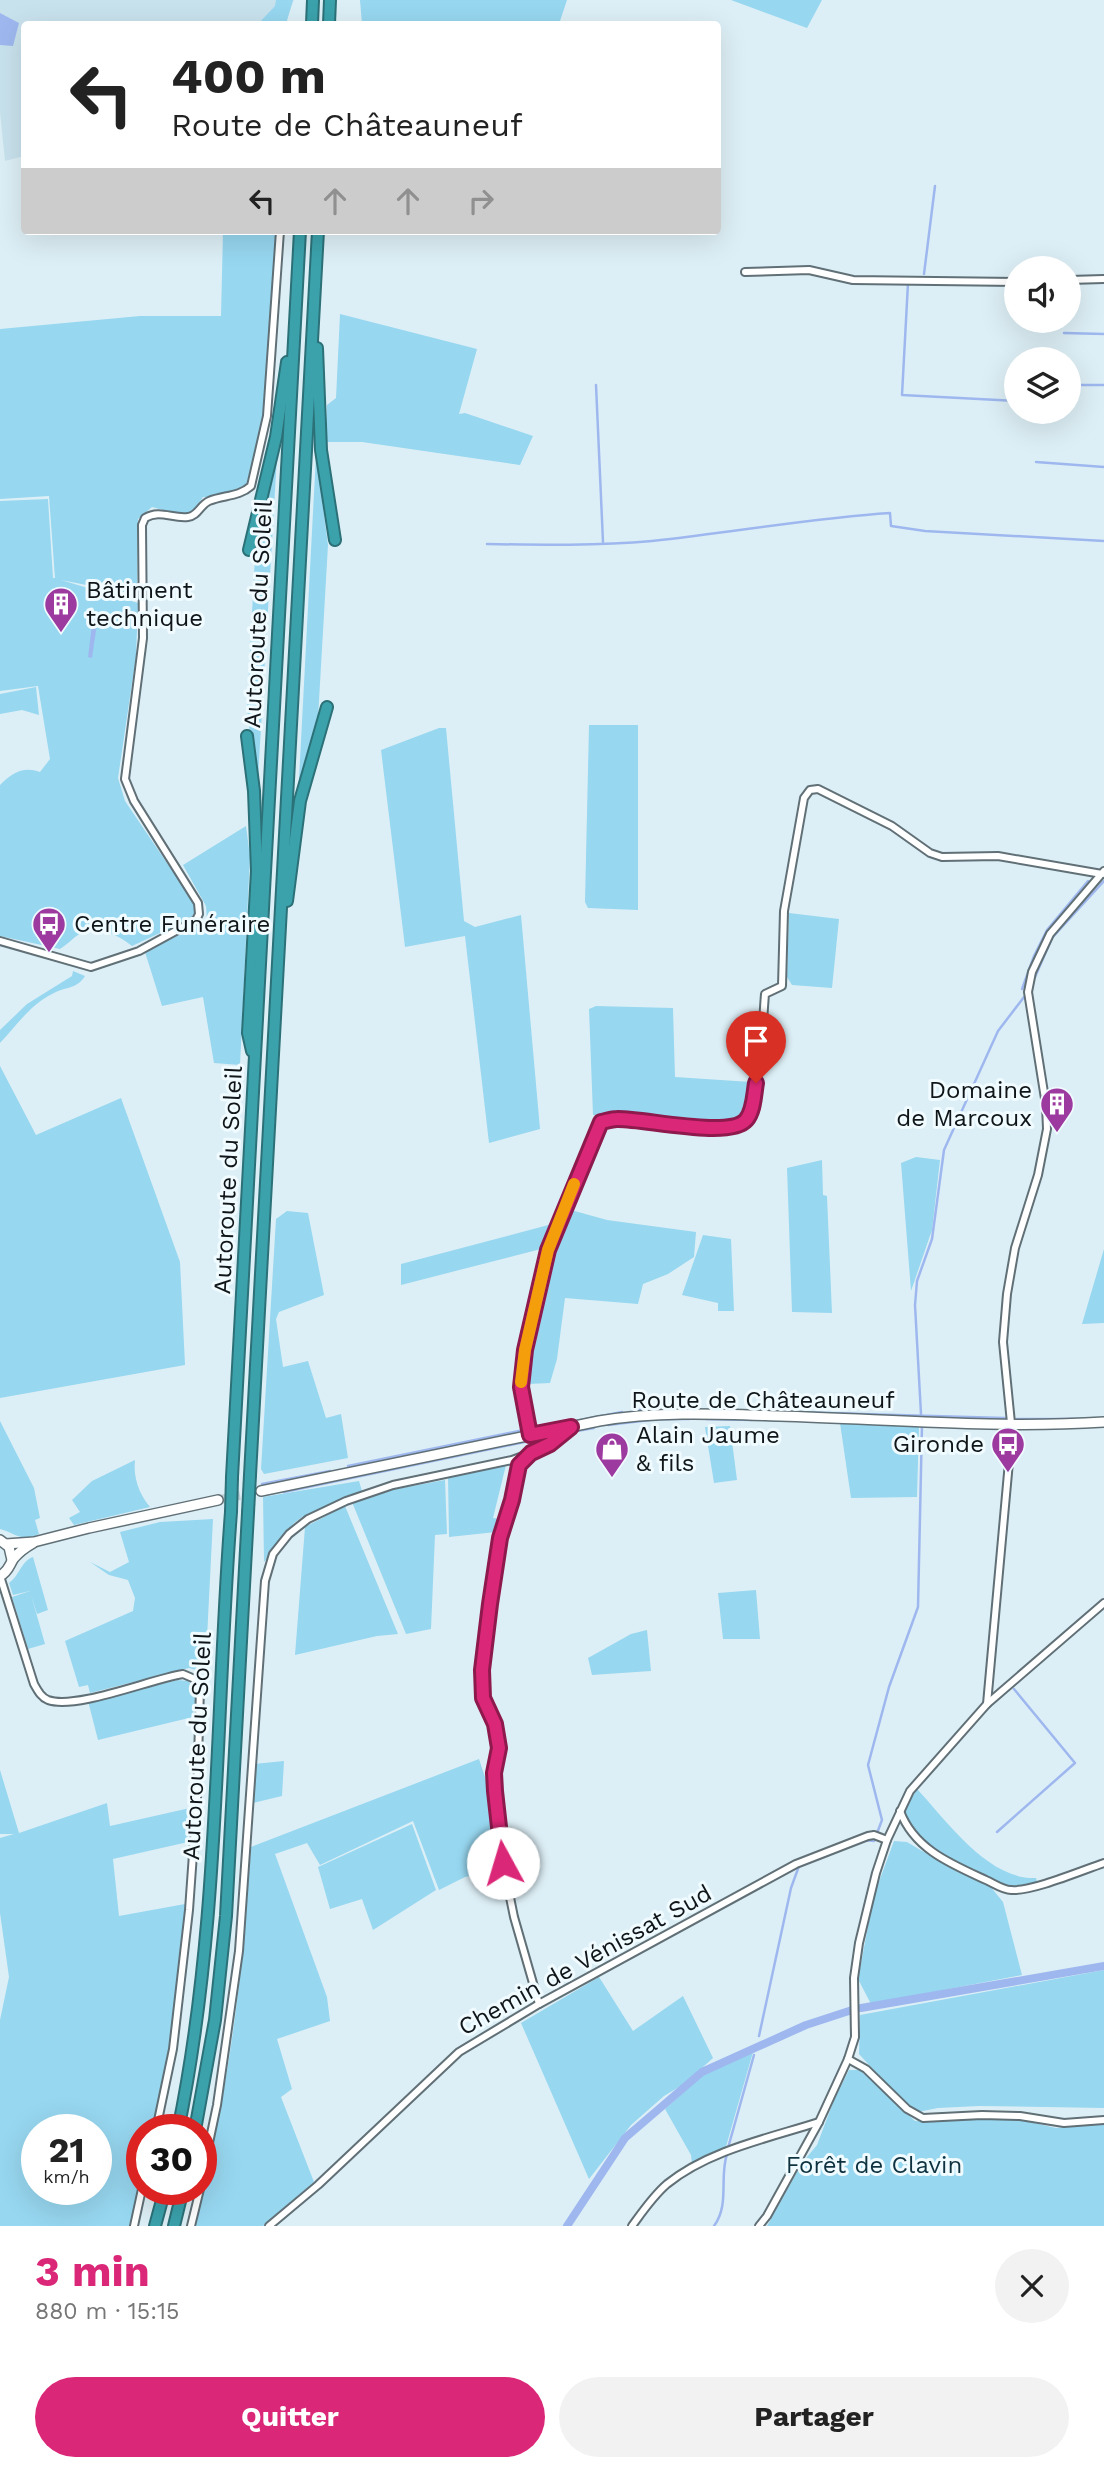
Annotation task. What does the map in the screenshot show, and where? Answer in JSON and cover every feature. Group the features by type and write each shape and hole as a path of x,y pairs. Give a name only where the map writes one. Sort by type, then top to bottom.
{"highway":[{"path":"312,21 313,0"},
{"path":"329,21 330,0"},
{"name":"Autoroute du Soleil","path":"180,2114 197,2020 208,1914 300,235"},
{"name":"Autoroute du Soleil","path":"198,2114 215,2020 226,1916 318,235"},
{"path":"249,550 276,437 296,314"},
{"path":"313,316 321,450 335,540"},
{"path":"278,938 286,907 300,801 327,707"},
{"path":"247,736 254,790 257,872 248,1033 255,1066"},
{"path":"155,2226 161,2205"},
{"path":"174,2226 179,2205"}],"main road":[{"name":"Route de Châteauneuf","path":"261,1491 530,1435 645,1415 698,1414 1011,1423 1104,1422"},
{"path":"3,1542 34,1542 218,1500"},
{"path":"3,1542 11,1551 12,1560"},
{"path":"0,1576 6,1572 12,1560 34,1542"}],"street":[{"path":"0,941 91,967 154,944 196,920 199,914 198,903 134,801 125,779 143,638 142,525 145,518 158,513 184,518 194,516 209,501 251,486 267,416 279,235"},
{"path":"744,272 809,270 853,280 1004,282"},
{"path":"1081,280 1104,279"},
{"path":"530,1435 521,1387 525,1350 548,1250 601,1122 617,1119 719,1128 736,1126 746,1121 751,1110 760,1058 765,994 782,986 784,911 804,799 810,790 818,789 892,827 930,853 942,857 998,856 1103,873"},
{"path":"987,1704 1011,1423 1003,1342 1007,1294 1015,1248 1038,1175 1047,1129 1046,1105 1029,1000 1031,972 1051,934 1103,873"},
{"path":"215,2114 239,1951 265,1581 273,1554 297,1525 346,1501 393,1485 512,1460 550,1444 571,1427"},
{"path":"531,1453 519,1465 500,1538 489,1613 483,1698 495,1724 499,1748 494,1773 503,1863 514,1917 539,2004"},
{"path":"0,1576 34,1684 45,1699 62,1702 80,1700 183,1674 190,1675 200,1687 198,1784 189,1910 173,2049 159,2114"},
{"path":"759,2226 819,2122 848,2059 855,2037 854,1978 859,1943 885,1839 910,1791 987,1704 1104,1604"},
{"path":"900,1811 910,1833 925,1848 946,1861 1010,1891 1031,1887 1104,1863"},
{"name":"Chemin de Vénissat Sud","path":"269,2226 318,2185 459,2052 539,2004 796,1864 874,1835 885,1839"},
{"path":"848,2059 866,2069 907,2109 923,2118 982,2115 1020,2116 1063,2123 1104,2120"},
{"path":"632,2226 650,2201 669,2182 701,2163 729,2151 819,2122"},
{"path":"134,2226 139,2205"},
{"path":"191,2226 196,2205"}],"shaded area":[{"path":"0,0 294,0 286,21 21,21 21,157 5,161 0,113"},
{"path":"0,13 19,23 13,46 0,45"},
{"path":"93,616 98,617 92,658 88,657"}],"green space":[{"path":"276,0 293,0 287,21 261,21 275,6"},
{"path":"360,0 567,0 560,21 362,21"},
{"path":"731,0 822,0 807,28"},
{"path":"223,235 276,235 265,416 248,491 229,499 203,497 195,509 185,516 152,507 138,519 137,595 61,580 138,603 136,656 118,778 125,801 194,903 195,912 190,919 132,946 116,935 96,929 84,931 60,949 0,936 0,785 18,772 40,772 50,759 38,686 0,691 0,501 48,499 55,578 49,496 0,499 0,329 140,316 221,316"},
{"path":"340,314 477,349 459,414 465,413 533,436 520,465 362,442 326,442 327,405 336,398"},
{"path":"316,455 328,545 318,718 298,798"},
{"path":"275,457 257,795 247,708 256,537"},
{"path":"36,687 39,715 22,710 0,714 0,694"},
{"path":"589,725 638,725 638,910 588,908 585,902"},
{"path":"439,728 446,728 464,921 475,927 521,915 540,1129 489,1143 465,936 405,947 381,750"},
{"path":"246,826 250,856 240,1065 214,1063 203,997 162,1006 145,952 207,921 206,906 183,865"},
{"path":"789,913 839,919 832,988 792,985 787,977"},
{"path":"73,971 85,976 74,986 37,1003 0,1043 0,1030 27,1004 72,976"},
{"path":"596,1006 673,1008 675,1077 751,1082 747,1111 736,1121 705,1123 593,1115 589,1009"},
{"path":"0,1066 36,1135 121,1098 180,1262 185,1365 0,1398"},
{"path":"916,1157 940,1160 932,1230 911,1291 901,1163"},
{"path":"822,1160 823,1195 827,1196 832,1313 792,1312 787,1168"},
{"path":"571,1210 607,1220 696,1232 694,1257 668,1274 643,1284 638,1304 565,1298 557,1359 550,1383 528,1384 531,1341 541,1296"},
{"path":"287,1211 308,1213 324,1295 279,1312 276,1319 283,1367 308,1361 326,1418 341,1414 348,1458 264,1474 261,1469 276,1219"},
{"path":"552,1224 541,1249 401,1285 401,1264"},
{"path":"703,1235 731,1239 734,1311 718,1311 718,1303 682,1295"},
{"path":"1104,1249 1104,1323 1082,1324"},
{"path":"0,1421 34,1488 40,1518 35,1520 39,1534 33,1537 28,1538 0,1529"},
{"path":"840,1423 919,1426 917,1497 851,1498"},
{"path":"730,1426 737,1480 714,1483 705,1427"},
{"path":"135,1460 138,1485 150,1507 74,1525 69,1518 80,1512 72,1500 92,1481"},
{"path":"506,1465 493,1518 500,1519 496,1532 449,1537 448,1475"},
{"path":"445,1480 447,1534 435,1535 431,1629 406,1634 352,1502 396,1489"},
{"path":"359,1481 362,1491 294,1523 264,1562 263,1497"},
{"path":"345,1506 398,1634 377,1636 295,1655 305,1527"},
{"path":"213,1519 206,1658 200,1671 189,1668 90,1693 88,1685 79,1687 65,1641 133,1611 135,1598 128,1580 109,1575 90,1562 110,1572 129,1562 120,1532 160,1522"},
{"path":"33,1557 48,1610 37,1614 31,1595 45,1644 28,1649 12,1597 30,1591 13,1595 9,1583"},
{"path":"756,1590 760,1639 723,1639 718,1593"},
{"path":"647,1630 651,1671 592,1675 588,1658 631,1634"},
{"path":"178,1680 188,1681 196,1689 197,1716 98,1740 88,1701"},
{"path":"479,1759 495,1807 500,1870 465,1877 439,1890 413,1821 320,1865 307,1843 275,1854 327,1997 330,2021 277,2039 292,2089 281,2097 314,2182 263,2226 194,2226 199,2205 217,2205 217,2126 242,1963 251,1847"},
{"path":"284,1761 282,1796 253,1803 254,1764"},
{"path":"0,1770 19,1833 107,1803 110,1826 190,1808 188,1842 113,1859 119,1916 185,1904 170,2049 157,2114 126,2114 126,2205 136,2205 130,2226 0,2226 0,2020 9,1977 0,1913 0,1838 14,1834 0,1834"},
{"path":"917,1789 955,1832 985,1859 1018,1876 1036,1878 1037,1882 1010,1888 947,1858 924,1842 907,1821 904,1810"},
{"path":"412,1824 436,1890 373,1930 362,1899 330,1909 318,1867"},
{"path":"894,1841 907,1842 954,1870 990,1886 1003,1902 1022,1975 871,2004 858,1979 874,1895"},
{"path":"1104,1970 1104,2108 979,2106 918,2112 902,2101 859,2054 860,2015"},
{"path":"599,1977 633,2031 683,1996 713,2058 631,2125 589,2179 521,2023"},
{"path":"753,2052 725,2150 692,2164 691,2155 665,2109 704,2074"},
{"name":"Forêt de Clavin","path":"849,2070 860,2070 915,2121 1013,2118 1056,2128 1104,2123 1104,2226 767,2226 802,2163 817,2145"}],"waterway":[{"path":"924,274 935,186"},
{"path":"908,283 902,395 1004,400"},
{"path":"933,284 1003,285"},
{"path":"1064,333 1104,334"},
{"path":"596,385 603,542"},
{"path":"1081,385 1104,385"},
{"path":"1036,462 1104,467"},
{"path":"487,544 631,543 890,513 891,526 925,531 1104,541"},
{"path":"1022,989 1047,930 1088,881"},
{"path":"1035,977 1052,938 1104,881"},
{"path":"921,1414 915,1305 917,1281 932,1239 944,1150 998,1031 1024,997"},
{"path":"633,1410 679,1410"},
{"path":"534,1429 622,1412"},
{"path":"791,1412 1005,1418"},
{"path":"660,1419 689,1419"},
{"path":"706,1419 752,1420"},
{"path":"1017,1419 1087,1419"},
{"path":"608,1425 650,1420"},
{"path":"765,1420 811,1421"},
{"path":"864,1840 874,1841 882,1820 868,1765 889,1687 918,1607 922,1425"},
{"path":"1057,1428 1104,1426"},
{"path":"577,1431 594,1428"},
{"path":"348,1466 524,1430"},
{"path":"284,1492 544,1438"},
{"path":"262,1484 330,1471"},
{"path":"997,1832 1075,1763 1014,1689"},
{"path":"759,2036 791,1888 799,1866"},
{"path":"861,2008 1104,1966"},
{"path":"567,2226 625,2138 702,2072 806,2025 852,2010"},
{"path":"728,2148 754,2055"},
{"path":"714,2226 722,2209 727,2154"}],"tunnel":[{"path":"218,1500 261,1491"}],"slow traffic":[{"path":"521,1382 525,1350 548,1250 574,1184"}],"place":[{"name":"Bâtiment technique","path":"61,634"},
{"name":"Centre Funéraire","path":"49,954"},
{"name":"Domaine de Marcoux","path":"1057,1134"},
{"name":"Gironde","path":"1008,1474"},
{"name":"Alain Jaume & fils","path":"612,1479"}],"route":[{"path":"503,1863 494,1773 499,1748 495,1724 483,1698 482,1670 500,1538 519,1465 531,1453 550,1444 571,1427 530,1435 521,1387 525,1350 548,1250 586,1152 601,1122 617,1119 686,1127 736,1126 746,1121 756,1083"}]}
